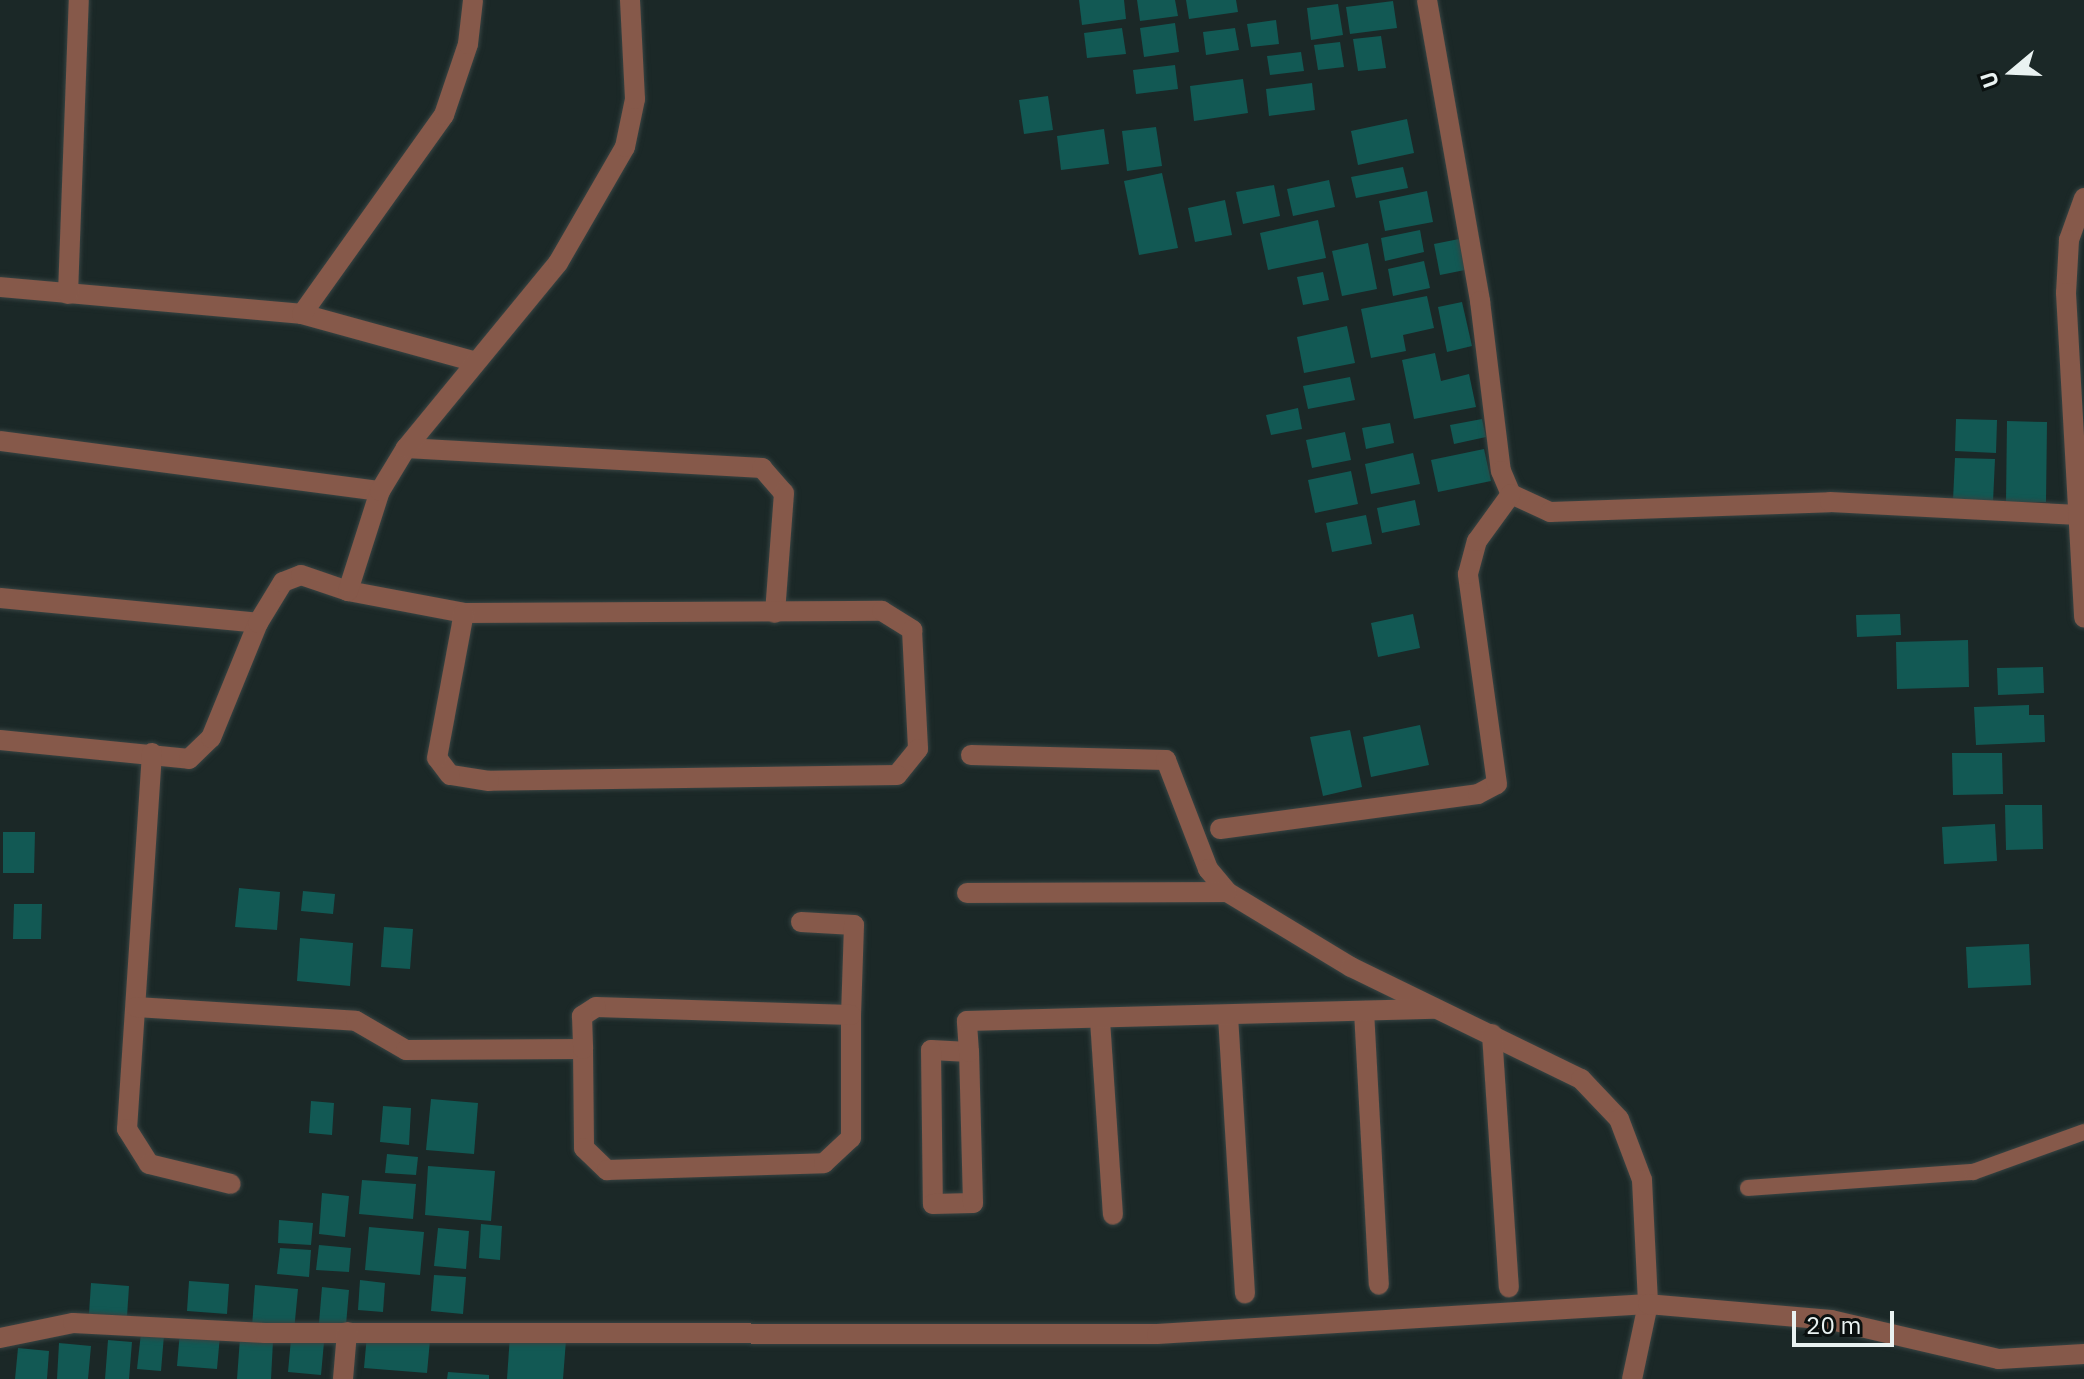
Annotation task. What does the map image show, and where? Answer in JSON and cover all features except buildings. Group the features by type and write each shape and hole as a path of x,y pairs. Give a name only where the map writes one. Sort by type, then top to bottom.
{"street":[{"path":"68,294 79,0"},
{"path":"302,314 444,115 465,58 473,0"},
{"path":"348,591 380,491 406,448 473,361 558,263 630,135 630,0"},
{"path":"1427,0 1480,301 1501,471 1511,494 1550,512 1830,502 2079,515"},
{"path":"2084,198 2069,240 2066,293 2084,618"},
{"path":"0,287 302,314 473,361"},
{"path":"0,441 380,491"},
{"path":"406,448 762,468 784,493 775,613"},
{"path":"1220,829 1478,794 1497,784 1468,574 1472,549 1511,494"},
{"path":"0,740 152,753 184,760 207,745 258,623 289,578 464,613 882,611 909,625 920,729 907,769 897,775 552,780 450,775 437,758 464,613"},
{"path":"0,598 258,623"},
{"path":"152,753 126,1122 134,1147 149,1164 231,1184"},
{"path":"971,755 1166,760 1208,869 1227,892 1351,967 1581,1079 1619,1119 1642,1180 1648,1304 1632,1379"},
{"path":"967,893 1227,892"},
{"path":"801,922 854,925 851,1138 824,1163 602,1168 584,1148 582,1016 596,1007 851,1015"},
{"path":"136,1007 356,1021 406,1050 583,1049"},
{"path":"969,1052 931,1050 933,1204 973,1203 969,1052 967,1021 1441,1009"},
{"path":"1364,1011 1379,1285"},
{"path":"1228,1016 1245,1293"},
{"path":"1100,1020 1113,1215"},
{"path":"1492,1034 1509,1287"},
{"path":"0,1338 73,1323 347,1332 1157,1334 1648,1304 1831,1320 1999,1359 2084,1354"},
{"path":"343,1379 347,1332"}],"lane":[{"path":"1748,1188 1973,1172 2084,1132"}]}
